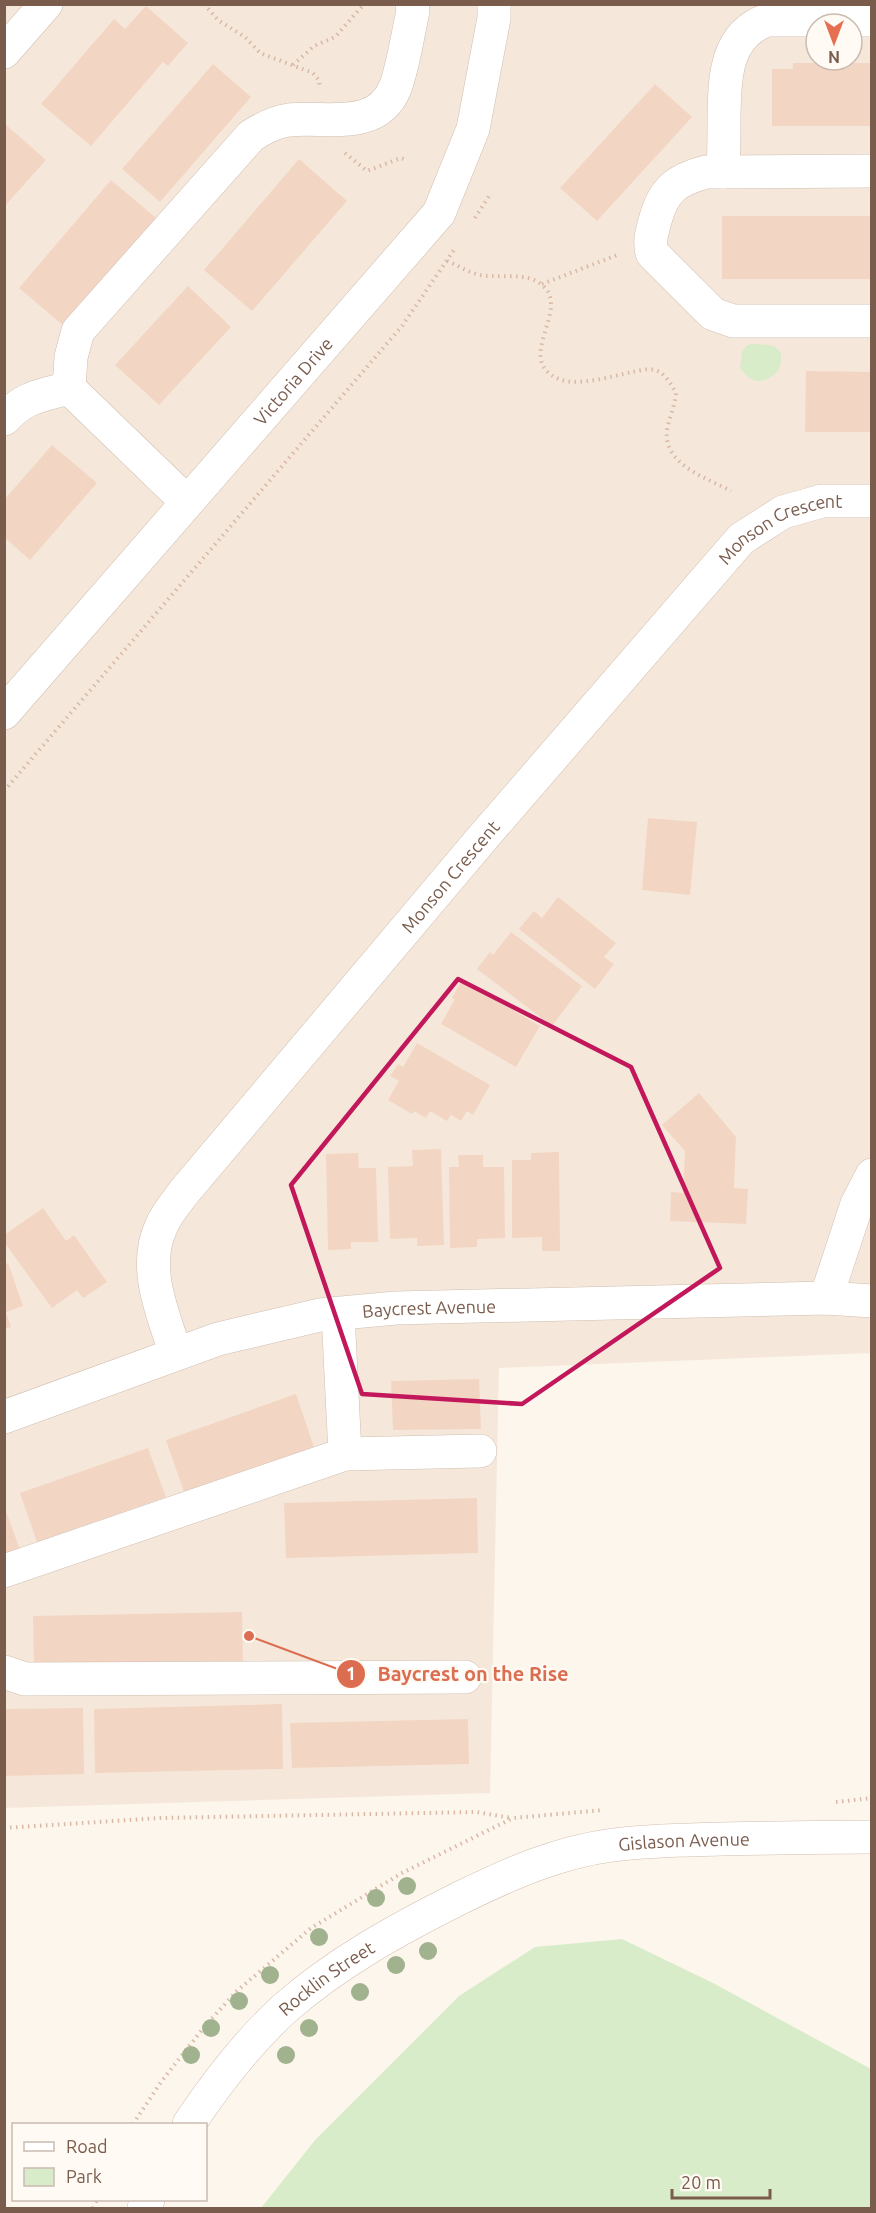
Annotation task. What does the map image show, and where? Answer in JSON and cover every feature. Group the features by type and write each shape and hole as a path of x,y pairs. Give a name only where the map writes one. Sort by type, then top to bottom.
{"street":[{"path":"4,52 46,4"},
{"path":"187,502 69,388 71,357 78,331 251,136 268,125 289,120 354,119 372,114 387,103 395,87 413,11 412,4"},
{"name":"Victoria Drive","path":"4,713 438,213 473,129 494,18 494,4"},
{"path":"723,172 725,75 739,41 748,31 767,20 872,20"},
{"path":"872,171 706,172 689,176 675,184 664,195 650,243 652,253 713,314 722,319 733,321 872,321"},
{"path":"4,419 27,399 69,388"},
{"name":"Monson Crescent","path":"176,1354 158,1298 154,1261 160,1227 184,1192 479,842 741,538 783,512 822,501 872,501"},
{"path":"826,1298 857,1204 872,1175"},
{"name":"Baycrest Avenue","path":"4,1417 218,1339 320,1315 396,1308 826,1298 872,1301"},
{"path":"338,1314 345,1454"},
{"path":"4,1571 345,1454 480,1452"},
{"path":"4,1672 25,1679 465,1677"},
{"name":"Gislason Avenue","path":"502,1878 556,1857 614,1845 670,1840 872,1837"},
{"name":"Rocklin Street","path":"190,2123 238,2059 283,2010 316,1984 390,1935 502,1878"}],"path":[{"path":"204,4 218,20 245,37 260,53 313,73 319,80 321,92"},
{"path":"293,65 314,46 335,37 364,4"},
{"path":"342,151 367,171 401,158 407,160"},
{"path":"473,221 491,193"},
{"path":"542,284 650,243"},
{"path":"4,791 402,326 454,249"},
{"path":"447,261 477,274 531,279 542,284 552,298 540,347 541,360 547,370 558,379 570,382 644,370 655,370 664,375 676,393 667,430 667,442 672,454 683,466 731,491"},
{"path":"4,1828 160,1818 476,1812 513,1818"}],"highlighted area":[{"path":"458,979 631,1067 720,1268 522,1404 362,1394 291,1185"}],"shaded area":[{"path":"4,5 871,5 871,1353 499,1368 490,1793 5,1808"}],"green space":[{"path":"751,344 771,346 780,351 781,362 778,371 763,381 749,378 740,368 742,352 746,346"},
{"path":"622,1939 713,1983 871,2069 871,2208 261,2208 316,2139 459,1996 535,1947"}],"building":[{"path":"146,6 188,43 168,66 163,62 91,146 41,104 114,19 125,29"},
{"path":"793,63 804,63 804,72 864,72 864,63 872,63 872,126 772,126 772,69 793,69"},
{"path":"213,64 251,97 160,202 122,169"},
{"path":"655,84 692,117 597,221 560,188"},
{"path":"4,123 46,160 4,207"},
{"path":"299,159 347,201 252,311 204,270"},
{"path":"111,180 156,218 64,326 19,288"},
{"path":"722,216 872,216 872,279 722,279"},
{"path":"188,286 231,327 159,405 115,365"},
{"path":"806,371 872,372 872,432 805,432"},
{"path":"52,445 97,483 30,560 4,537 4,500"},
{"path":"648,818 697,822 690,895 642,890"},
{"path":"558,897 616,943 604,957 614,964 595,989 519,929 534,911 542,918"},
{"path":"511,932 582,986 552,1026 477,969 490,952 493,955"},
{"path":"462,980 540,1026 516,1067 441,1024 455,999 452,998"},
{"path":"417,1043 490,1085 473,1115 467,1111 461,1121 451,1115 447,1121 430,1111 426,1118 414,1111 412,1114 388,1100 399,1081 390,1076 398,1064 403,1067"},
{"path":"699,1093 736,1137 734,1188 748,1189 746,1224 670,1221 671,1192 683,1193 685,1151 662,1125"},
{"path":"441,1149 444,1245 417,1246 417,1238 390,1239 388,1167 413,1166 412,1150"},
{"path":"559,1152 560,1251 542,1251 542,1237 512,1238 512,1160 531,1160 531,1153"},
{"path":"358,1153 359,1168 376,1168 378,1242 351,1242 351,1249 328,1250 326,1154"},
{"path":"458,1155 483,1155 483,1167 504,1167 505,1238 477,1239 477,1247 450,1248 449,1167 459,1167"},
{"path":"43,1208 66,1241 74,1235 107,1282 83,1298 77,1290 52,1308 4,1242 4,1235"},
{"path":"8,1263 23,1306 6,1312 11,1327 4,1329 4,1265"},
{"path":"479,1379 481,1429 393,1430 391,1381"},
{"path":"296,1394 314,1447 184,1492 166,1440"},
{"path":"148,1448 166,1497 37,1542 20,1493"},
{"path":"477,1498 478,1553 286,1558 284,1503"},
{"path":"4,1506 22,1555 4,1561"},
{"path":"242,1612 243,1666 34,1671 33,1616"},
{"path":"282,1704 283,1769 95,1773 94,1709"},
{"path":"83,1708 84,1774 4,1776 4,1709"},
{"path":"468,1719 469,1764 292,1768 290,1723"}],"place":[{"name":"Baycrest on the Rise","path":"249,1636"}]}
